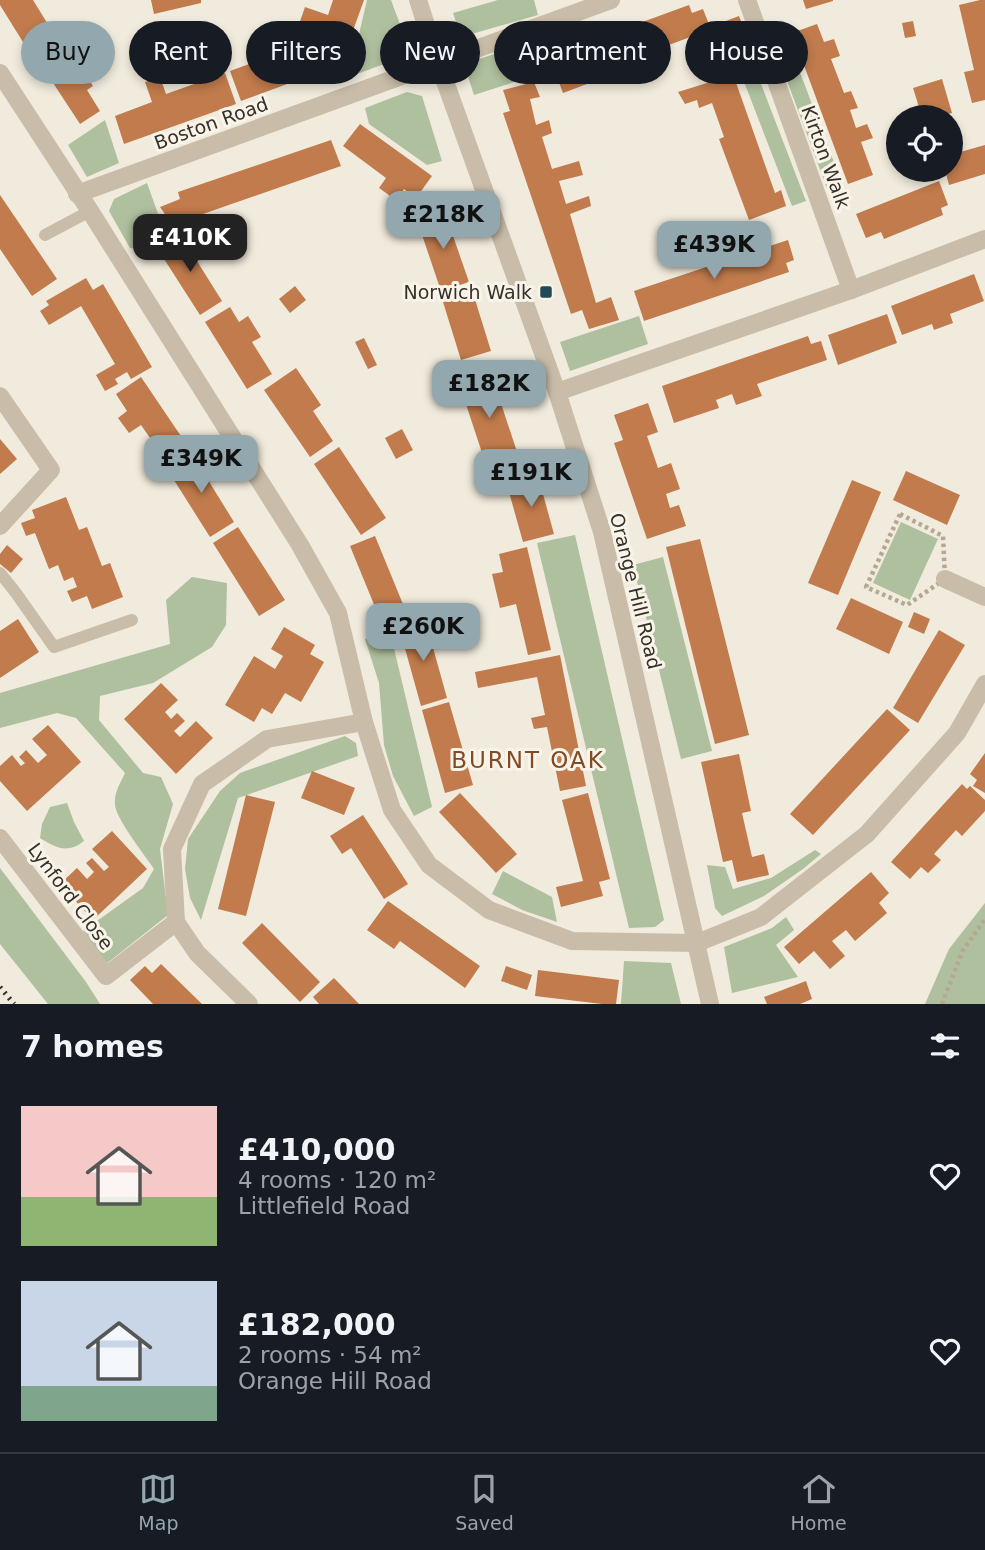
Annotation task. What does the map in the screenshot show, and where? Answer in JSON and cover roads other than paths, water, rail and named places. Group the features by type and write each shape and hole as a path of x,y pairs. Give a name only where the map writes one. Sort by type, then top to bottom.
{"street":[{"name":"Orange Hill Road","path":"418,0 425,21"},
{"name":"Boston Road","path":"480,47 611,0"},
{"name":"Kirton Walk","path":"747,0 851,290"},
{"path":"0,74 90,211 300,545 338,614 364,722 392,810 429,865 489,910 572,941 697,943 761,917 867,834 957,733 985,684"},
{"name":"Boston Road","path":"77,194 380,83"},
{"name":"Orange Hill Road","path":"446,84 557,392 602,532 710,1004"},
{"path":"557,392 851,290 985,239"},
{"path":"0,396 51,470 0,526"},
{"path":"945,579 985,597"},
{"path":"249,1004 197,953 176,922 172,849 202,784 267,739 364,722"},
{"name":"Lynford Close","path":"0,838 106,976 176,922"}],"lane":[{"path":"45,235 90,211"},
{"path":"0,573 54,646 132,620"}],"railway":[{"path":"0,987 14,1004"}],"place":[{"name":"Norwich Walk","path":"546,292"}],"district":[{"name":"BURNT OAK","path":"528,760"}]}
